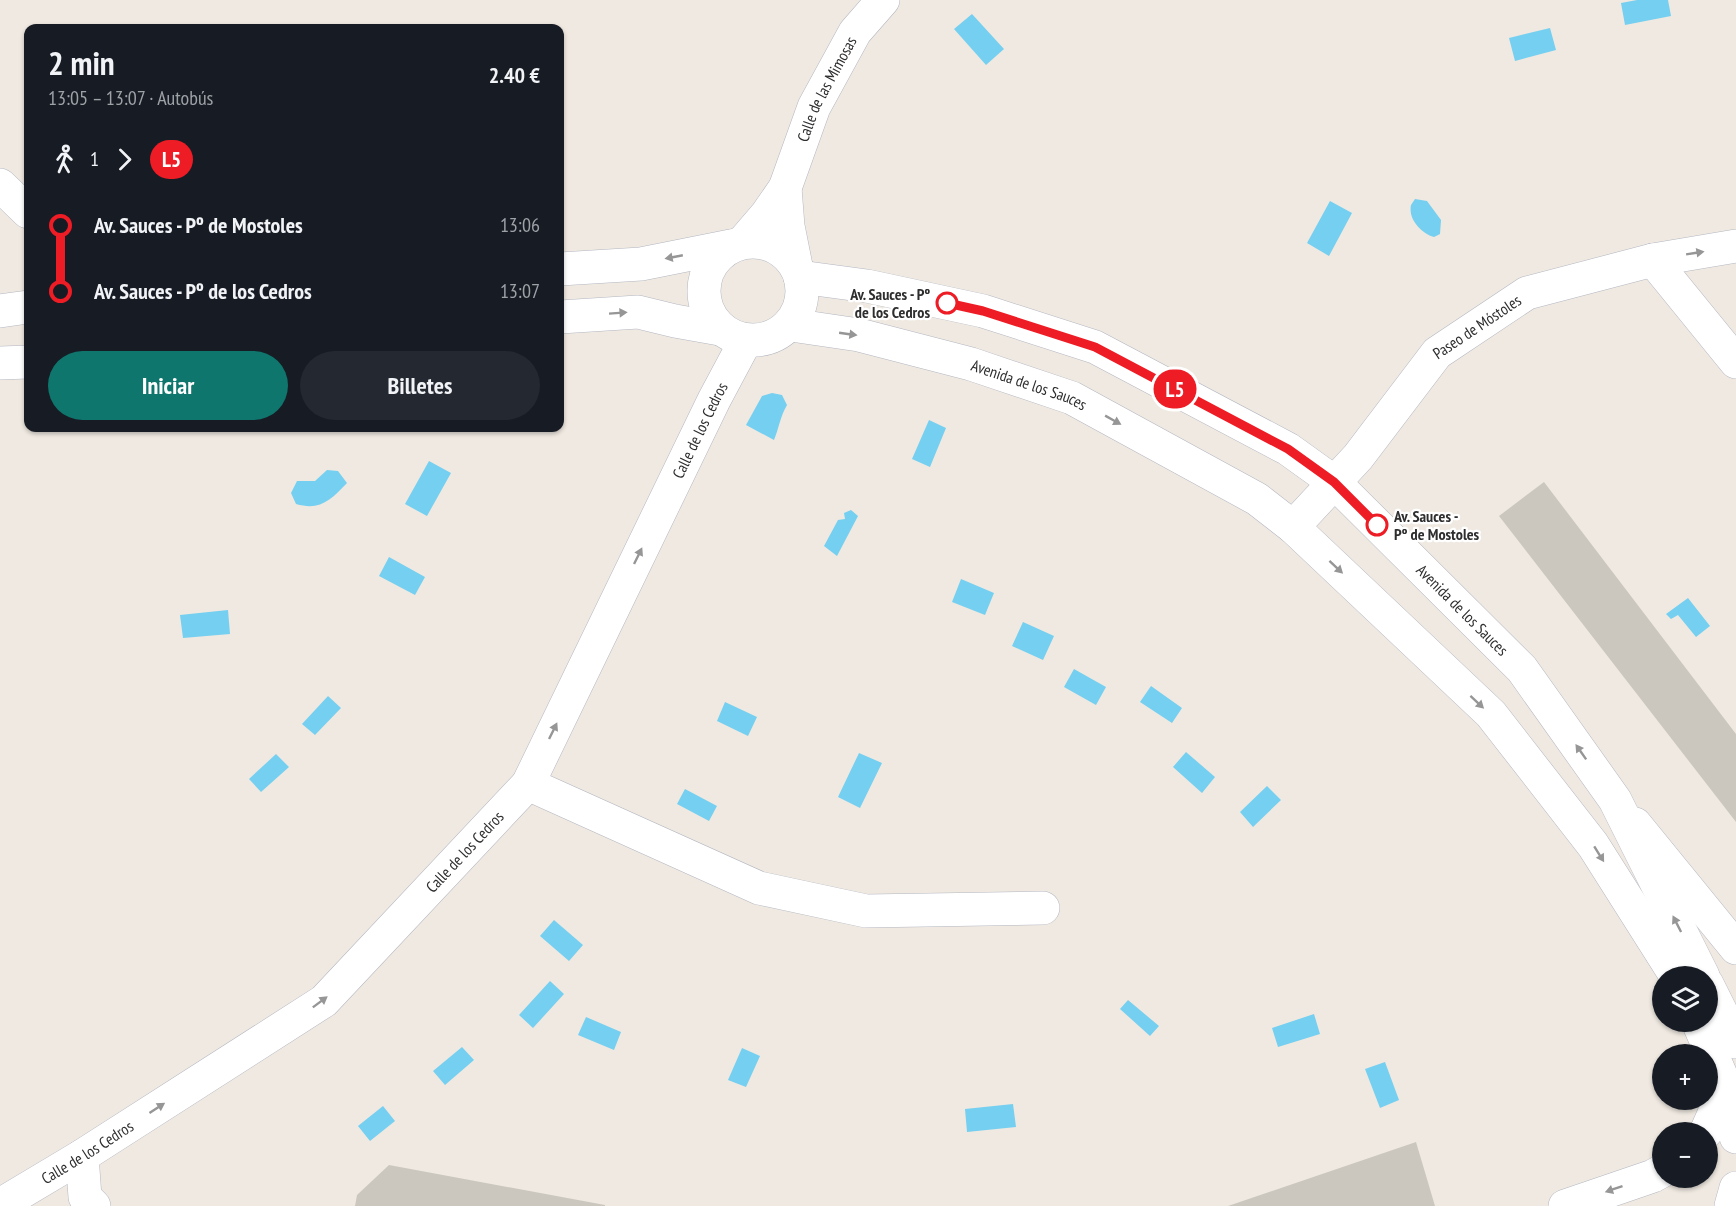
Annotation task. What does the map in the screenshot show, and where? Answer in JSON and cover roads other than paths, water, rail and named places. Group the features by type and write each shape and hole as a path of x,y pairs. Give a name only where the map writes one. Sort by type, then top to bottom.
{"street":[{"name":"Calle de las Mimosas","path":"737,244 767,214 786,188 814,107 855,32 883,0"},
{"path":"0,185 24,208"},
{"name":"Calle de las Mimosas","path":"786,188 788,226 798,271"},
{"path":"564,269 640,264 737,244 764,242 782,251 798,271 802,293 799,312 790,325 762,339 638,312 564,317"},
{"path":"733,334 710,316 704,301 703,284 708,268 717,255 737,244"},
{"name":"Paseo de Móstoles","path":"1293,527 1358,457 1437,353 1527,293 1653,260 1736,246"},
{"path":"1653,260 1736,362"},
{"name":"Avenida de los Sauces","path":"798,271 983,311 1095,347 1288,449 1334,482 1522,669 1615,800 1736,948"},
{"path":"0,311 24,308"},
{"name":"Avenida de los Sauces","path":"790,325 859,335 971,364 1072,398 1257,499 1293,527 1491,714 1593,845 1670,966"},
{"name":"Calle de los Cedros","path":"0,1205 82,1156 324,1001 528,784 714,400 733,334"},
{"path":"0,363 24,362"},
{"path":"528,784 759,888 866,911 1043,909"},
{"path":"1615,800 1698,966"},
{"path":"1718,1006 1736,1042"},
{"path":"1702,1032 1726,1087 1736,1137"},
{"path":"1711,1122 1726,1087"},
{"path":"82,1156 85,1197 94,1206"},
{"path":"1565,1206 1652,1176"},
{"path":"1731,1206 1736,1188"}],"water":[{"path":"1637,0 1668,0 1671,16 1625,25 1621,3"},
{"path":"972,14 1004,49 986,65 954,29"},
{"path":"1550,28 1556,50 1515,61 1509,38"},
{"path":"1415,199 1427,201 1441,220 1440,234 1434,237 1416,225 1411,210"},
{"path":"1330,201 1352,213 1329,256 1307,243"},
{"path":"772,393 782,395 787,405 774,440 746,425 762,396"},
{"path":"929,420 946,428 930,467 912,459"},
{"path":"429,461 451,473 427,516 405,504"},
{"path":"327,470 338,471 347,483 336,494 318,505 296,504 291,493 297,481 315,481"},
{"path":"851,510 858,516 837,556 824,546 838,520 845,519 844,513"},
{"path":"389,557 425,577 415,595 379,576"},
{"path":"961,579 994,593 985,615 952,602"},
{"path":"1688,598 1710,626 1696,637 1678,615 1671,619 1666,614"},
{"path":"228,610 230,634 183,638 180,615"},
{"path":"1023,622 1054,636 1043,660 1012,646"},
{"path":"1074,669 1106,687 1096,705 1064,687"},
{"path":"1151,686 1182,708 1172,723 1140,702"},
{"path":"328,696 341,708 315,735 302,724"},
{"path":"725,702 757,717 748,736 717,721"},
{"path":"1186,752 1215,777 1202,793 1173,767"},
{"path":"859,753 882,763 860,808 838,797"},
{"path":"276,754 289,767 261,792 249,779"},
{"path":"1267,786 1281,800 1253,827 1240,812"},
{"path":"685,789 717,806 709,821 677,804"},
{"path":"554,920 583,945 569,961 540,936"},
{"path":"550,981 564,994 533,1028 519,1015"},
{"path":"1128,1000 1159,1026 1150,1036 1120,1009"},
{"path":"1314,1014 1320,1034 1278,1047 1272,1028"},
{"path":"586,1017 621,1032 614,1050 578,1035"},
{"path":"462,1047 474,1060 445,1085 433,1071"},
{"path":"742,1048 760,1056 746,1087 728,1080"},
{"path":"1385,1062 1399,1100 1380,1108 1365,1069"},
{"path":"1013,1104 1016,1127 967,1132 965,1109"},
{"path":"383,1106 395,1121 370,1141 358,1126"}],"place":[{"name":"Av. Sauces - Pº de los Cedros","path":"947,303"},
{"name":"Av. Sauces - Pº de Mostoles","path":"1377,525"}]}
